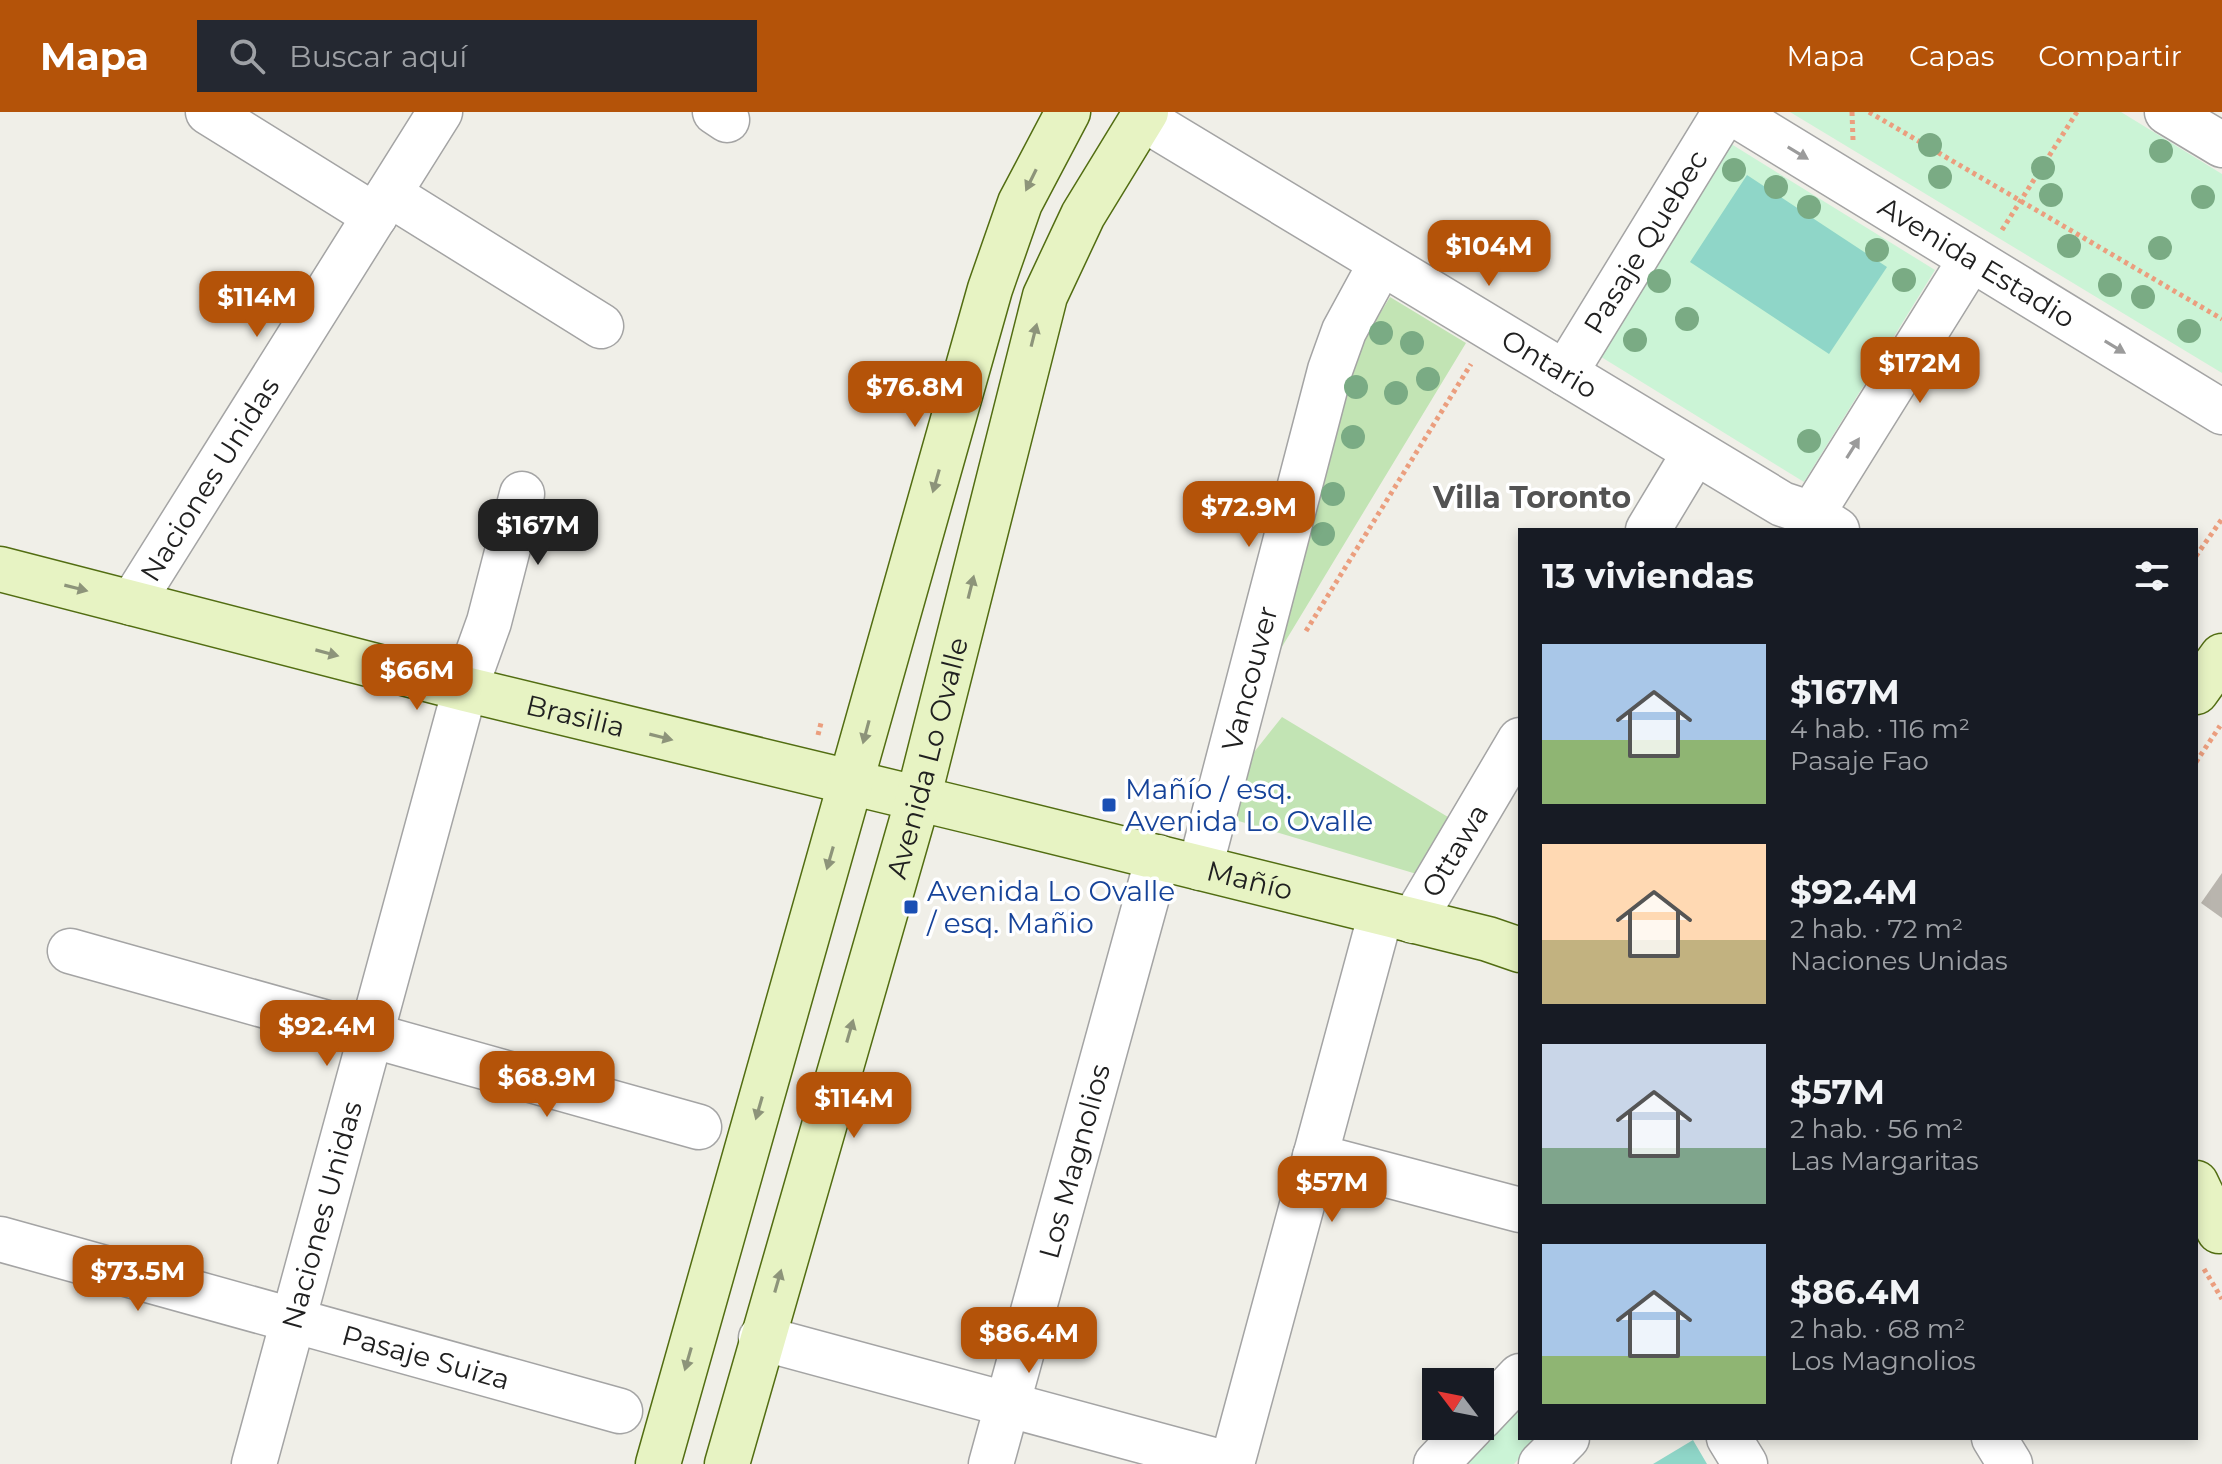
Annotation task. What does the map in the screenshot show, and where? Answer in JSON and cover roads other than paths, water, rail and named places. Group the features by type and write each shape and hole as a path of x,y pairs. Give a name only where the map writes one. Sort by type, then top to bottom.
{"main road":[{"path":"658,1464 1003,245 1020,203 1068,112"},
{"name":"Avenida Lo Ovalle","path":"727,1464 918,799 1045,296 1083,215 1144,115"},
{"name":"Brasilia","path":"0,569 465,689 918,799"},
{"path":"2198,689 2222,656"},
{"name":"Mañío","path":"918,799 1509,943"},
{"path":"2198,1190 2210,1233"}],"street":[{"path":"208,112 601,326"},
{"name":"Naciones Unidas","path":"132,603 440,112"},
{"name":"Pasaje Quebec","path":"1565,373 1725,112"},
{"name":"Avenida Estadio","path":"1731,112 2222,412"},
{"path":"2167,112 2222,145"},
{"name":"Ontario","path":"1144,115 1381,263 1695,452 1782,504 1824,522"},
{"path":"1824,522 1971,259"},
{"name":"Vancouver","path":"1200,868 1330,370 1344,331 1381,263"},
{"path":"1649,528 1695,452"},
{"name":"Naciones Unidas","path":"254,1464 465,689 489,622 522,494"},
{"name":"Ottawa","path":"1230,1464 1315,1156 1397,917 1518,743"},
{"name":"Los Magnolios","path":"991,1464 1158,857"},
{"path":"70,951 699,1127"},
{"path":"1315,1156 1518,1209"},
{"name":"Pasaje Suiza","path":"0,1239 620,1411"},
{"path":"761,1338 1230,1464"},
{"path":"1494,1403 1518,1378"},
{"path":"1436,1464 1459,1440"},
{"path":"1541,1464 1565,1440"},
{"path":"1730,1440 1745,1464"},
{"path":"1995,1440 2010,1464"}],"place":[{"name":"Mañío / esq. Avenida Lo Ovalle","path":"1109,805"},
{"name":"Avenida Lo Ovalle / esq. Mañio","path":"911,907"}],"district":[{"name":"Villa Toronto","path":"1532,498"}]}
